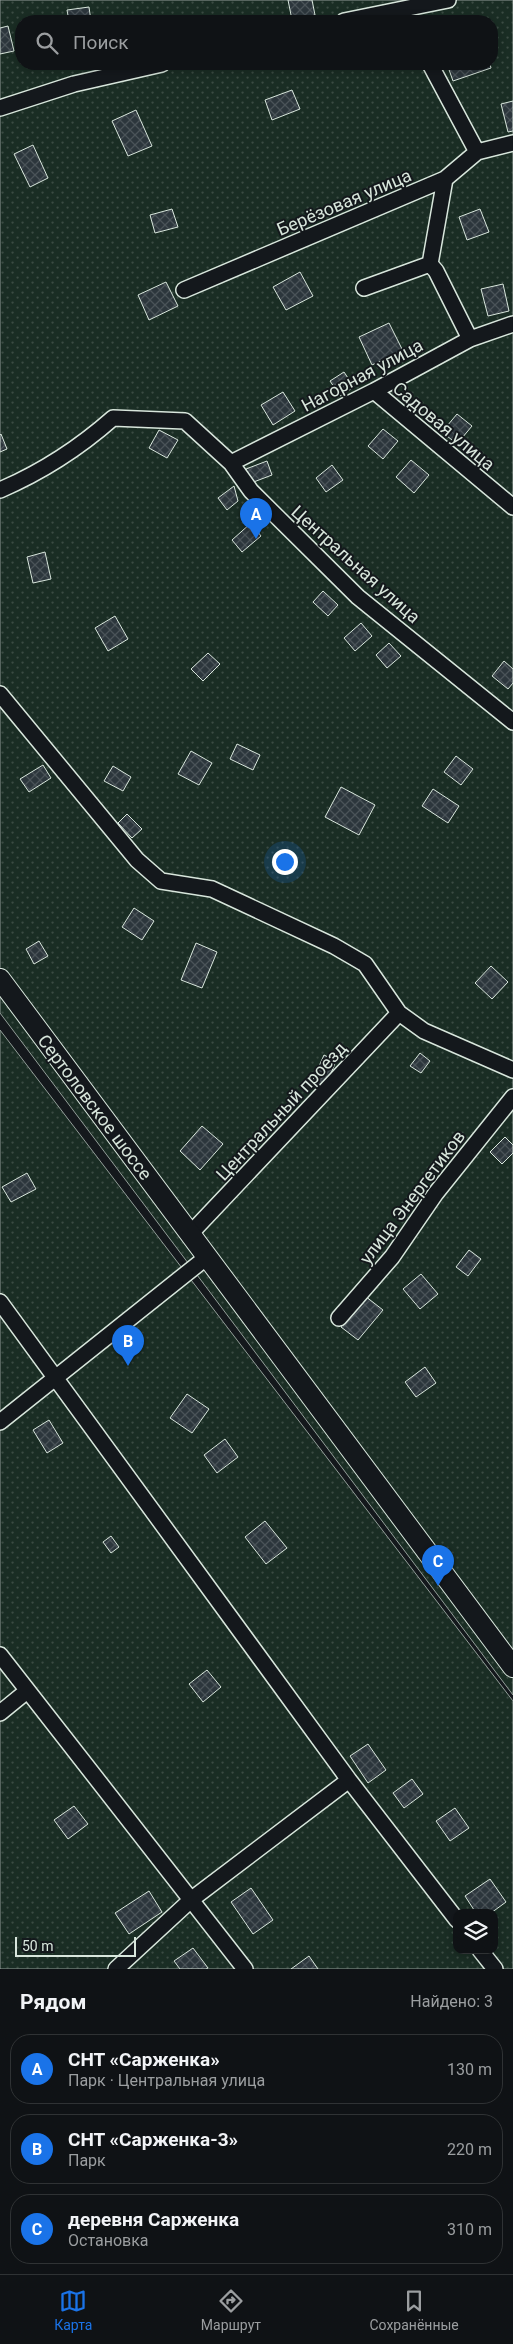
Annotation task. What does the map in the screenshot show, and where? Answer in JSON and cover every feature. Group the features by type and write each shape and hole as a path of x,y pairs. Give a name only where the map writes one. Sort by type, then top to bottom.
{"main road":[{"name":"Сертоловское шоссе","path":"0,980 513,1667"}],"street":[{"path":"403,15 448,0"},
{"path":"0,108 74,84 136,70"},
{"path":"433,70 477,152"},
{"name":"Берёзовая улица","path":"184,290 445,179 477,152 513,144"},
{"path":"430,264 445,179"},
{"path":"364,288 430,264"},
{"path":"430,264 436,271 470,339"},
{"name":"Нагорная улица","path":"231,463 374,391 470,339 513,324"},
{"name":"Садовая улица","path":"374,391 513,507"},
{"name":"Центральная улица","path":"0,490 26,479 87,441 113,418 186,421 231,463 251,491 358,596 513,722"},
{"path":"0,694 137,860 161,881 212,889 334,946 365,964 399,1013 424,1031 513,1070"},
{"name":"Центральный проезд","path":"190,1234 399,1013"},
{"name":"улица Энергетиков","path":"339,1318 392,1256 436,1194 513,1097"},
{"path":"0,1422 207,1257"},
{"path":"0,1302 349,1780 453,1915"},
{"path":"0,1655 246,1969"},
{"path":"0,1713 27,1691"},
{"path":"116,1969 192,1899 349,1780"},
{"path":"483,1954 495,1969"}],"green space":[{"path":"0,0 513,0 513,1695 0,1013"},
{"path":"0,1030 513,1701 513,1969 0,1969"}],"building":[{"path":"288,0 312,0 315,15 291,15"},
{"path":"89,7 90,15 68,15 67,10"},
{"path":"8,26 14,51 0,54 0,28"},
{"path":"449,70 485,70 453,81"},
{"path":"292,90 300,109 272,120 265,100"},
{"path":"513,101 513,131 508,132 501,104"},
{"path":"136,110 152,146 128,156 112,121"},
{"path":"33,145 48,178 30,187 14,154"},
{"path":"172,209 178,227 155,233 150,215"},
{"path":"480,209 489,232 467,240 459,217"},
{"path":"300,272 313,296 286,310 273,287"},
{"path":"166,282 178,306 149,320 138,295"},
{"path":"503,284 509,311 488,316 481,289"},
{"path":"389,323 403,351 372,365 359,337"},
{"path":"344,372 354,387 340,396 330,381"},
{"path":"283,392 295,411 273,425 261,405"},
{"path":"457,414 472,426 457,444 442,432"},
{"path":"383,429 398,441 383,459 368,446"},
{"path":"159,430 178,440 167,458 149,448"},
{"path":"0,435 7,449 0,452"},
{"path":"411,460 429,475 414,493 396,477"},
{"path":"267,461 272,475 251,483 246,469"},
{"path":"332,465 343,480 326,492 316,478"},
{"path":"234,486 238,501 227,510 218,498"},
{"path":"251,523 261,536 242,552 232,540"},
{"path":"45,552 51,579 33,583 27,557"},
{"path":"323,591 338,605 328,616 313,602"},
{"path":"115,616 128,639 108,651 95,628"},
{"path":"361,623 372,636 355,651 344,638"},
{"path":"389,643 401,656 387,668 376,655"},
{"path":"208,653 220,664 203,681 191,669"},
{"path":"504,661 513,669 513,683 508,689 492,676"},
{"path":"237,744 260,755 253,770 230,759"},
{"path":"191,751 212,763 199,785 178,774"},
{"path":"456,756 473,769 461,785 444,772"},
{"path":"43,765 51,778 29,792 20,779"},
{"path":"113,766 131,777 123,791 104,781"},
{"path":"341,787 375,805 359,835 325,817"},
{"path":"433,789 459,806 448,823 422,806"},
{"path":"127,814 142,829 132,838 118,823"},
{"path":"134,908 154,921 142,940 122,927"},
{"path":"39,941 48,956 34,964 26,949"},
{"path":"196,943 217,952 202,988 181,980"},
{"path":"491,966 508,982 492,999 475,983"},
{"path":"420,1053 430,1061 421,1073 410,1066"},
{"path":"324,1055 336,1061 325,1088 312,1082"},
{"path":"202,1126 223,1144 200,1170 180,1151"},
{"path":"505,1137 513,1145 513,1153 502,1164 490,1152"},
{"path":"27,1173 36,1189 11,1202 2,1187"},
{"path":"469,1250 481,1259 468,1276 456,1267"},
{"path":"421,1274 438,1294 420,1309 403,1289"},
{"path":"365,1296 383,1310 358,1340 341,1327"},
{"path":"425,1367 436,1383 416,1397 405,1382"},
{"path":"187,1394 209,1409 192,1433 170,1418"},
{"path":"49,1420 63,1443 47,1453 33,1430"},
{"path":"225,1439 238,1457 217,1473 204,1455"},
{"path":"265,1521 287,1548 266,1564 245,1537"},
{"path":"111,1536 119,1547 111,1553 103,1542"},
{"path":"207,1670 221,1687 203,1702 189,1684"},
{"path":"368,1744 386,1770 368,1783 350,1756"},
{"path":"412,1779 423,1794 404,1808 393,1793"},
{"path":"74,1806 88,1824 68,1839 54,1820"},
{"path":"455,1808 469,1828 450,1841 436,1821"},
{"path":"490,1879 506,1902 496,1909 473,1909 465,1896"},
{"path":"251,1888 273,1920 253,1934 231,1902"},
{"path":"149,1891 162,1912 129,1934 115,1913"},
{"path":"193,1948 208,1968 180,1969 174,1961"},
{"path":"309,1956 318,1969 291,1969"}],"place":[{"name":"СНТ «Сарженка»","path":"256,539"},
{"name":"СНТ «Сарженка-3»","path":"128,1366"},
{"name":"деревня Сарженка","path":"438,1586"}]}
